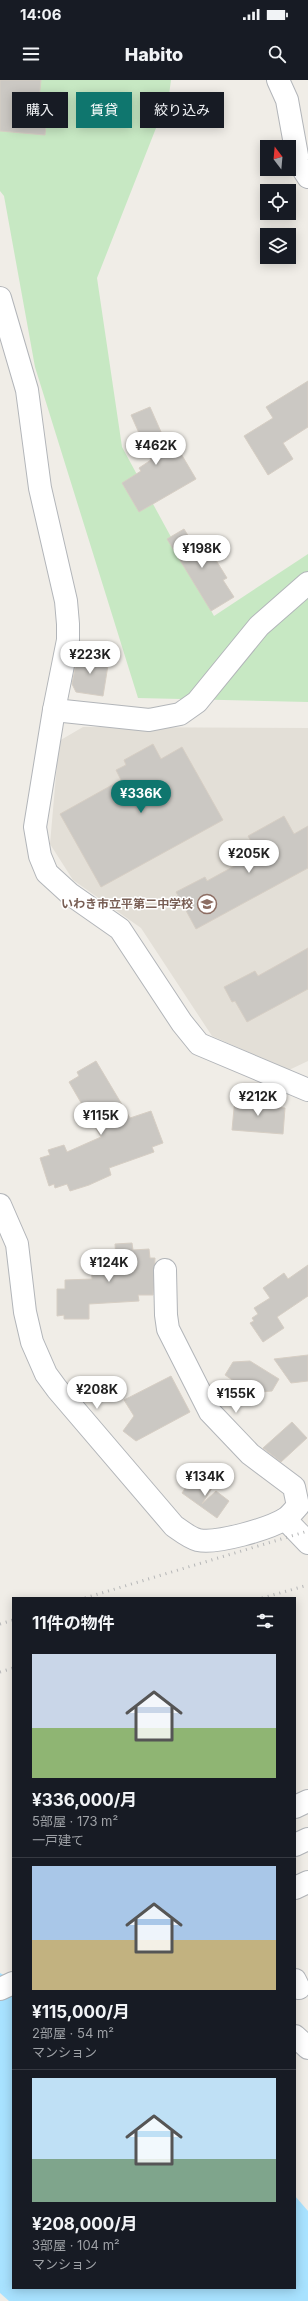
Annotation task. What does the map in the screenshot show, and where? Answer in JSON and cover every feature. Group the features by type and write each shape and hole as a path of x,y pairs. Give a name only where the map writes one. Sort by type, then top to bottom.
{"street":[{"path":"278,80 287,100 298,161 308,177"},
{"path":"0,298 27,390 40,488 66,601 68,640 54,710 36,827 40,856 47,873 70,894 120,929 182,1023 199,1044 308,1090"},
{"path":"54,710 149,720 180,714 197,702 259,626 308,583"},
{"path":"0,1205 17,1244 25,1312 32,1342 46,1374 57,1389 174,1526 198,1540 214,1540 266,1527 285,1519 298,1506 294,1487 250,1454 210,1412 168,1329 166,1315 165,1270"},
{"path":"285,1519 308,1543"},
{"path":"296,1807 308,1801"},
{"path":"296,1845 308,1839"},
{"path":"296,1888 308,1882"},
{"path":"0,1990 12,1984"},
{"path":"296,2037 308,2048"}],"shaded area":[{"name":"いわき市立平第二中学校","path":"83,727 308,728 308,1061 289,1070 212,1036 141,928 73,880 50,844 59,741"}],"green space":[{"path":"0,80 171,80 169,92 140,92 140,128 156,128 97,278 122,447 214,616 308,554 308,702 138,698 35,367 4,196 0,191"}],"water":[{"path":"0,1973 12,1979 12,2289 296,2289 296,2197 308,2211 308,2301 9,2301 0,2293"}],"building":[{"path":"0,80 41,80 40,92 12,92 12,128 46,128 45,135 0,131"},
{"path":"308,381 308,427 283,443 293,459 268,475 244,436 273,418 266,407"},
{"path":"150,407 169,450 173,448 176,454 180,452 196,479 139,512 122,483 141,471 139,468 151,460 131,415"},
{"path":"184,529 192,542 201,536 227,578 223,580 234,597 211,611 167,539"},
{"path":"78,654 109,659 103,696 76,692 72,684"},
{"path":"153,744 161,759 182,747 223,820 101,887 60,814 121,780 116,770 126,765 124,760"},
{"path":"284,816 294,834 308,826 308,868 196,929 176,892 205,877 207,881 258,853 248,836"},
{"path":"308,948 308,989 247,1022 235,1001 232,1002 224,987 255,971 258,976"},
{"path":"96,1061 130,1118 151,1111 163,1143 152,1147 154,1152 109,1168 111,1175 89,1185 70,1191 67,1184 55,1188 54,1184 49,1186 40,1158 50,1155 48,1150 64,1145 67,1152 101,1137 69,1082 79,1076 77,1072"},
{"path":"235,1098 271,1101 271,1107 285,1108 283,1134 232,1130"},
{"path":"132,1243 133,1250 149,1249 150,1258 155,1258 153,1295 138,1295 139,1301 89,1304 89,1319 64,1319 64,1315 57,1316 57,1289 65,1289 65,1280 92,1279 91,1261 116,1260 115,1244"},
{"path":"308,1265 308,1296 277,1317 284,1328 263,1342 250,1323 254,1321 252,1318 258,1314 254,1308 270,1298 263,1288 284,1273 288,1279"},
{"path":"308,1355 308,1381 291,1383 274,1359"},
{"path":"250,1361 279,1379 272,1391 252,1393 225,1375 233,1362"},
{"path":"171,1376 190,1412 136,1441 123,1431 134,1416 124,1400"},
{"path":"292,1422 307,1438 281,1462 263,1448"},
{"path":"194,1475 212,1488 202,1504 216,1491 229,1501 217,1518 182,1493"}],"railway":[{"path":"88,1597 308,1531"},
{"path":"266,1597 308,1585"},
{"path":"0,1624 12,1620"},
{"path":"0,1672 12,1668"}],"place":[{"name":"いわき市立平第二中学校","path":"207,904"}]}
